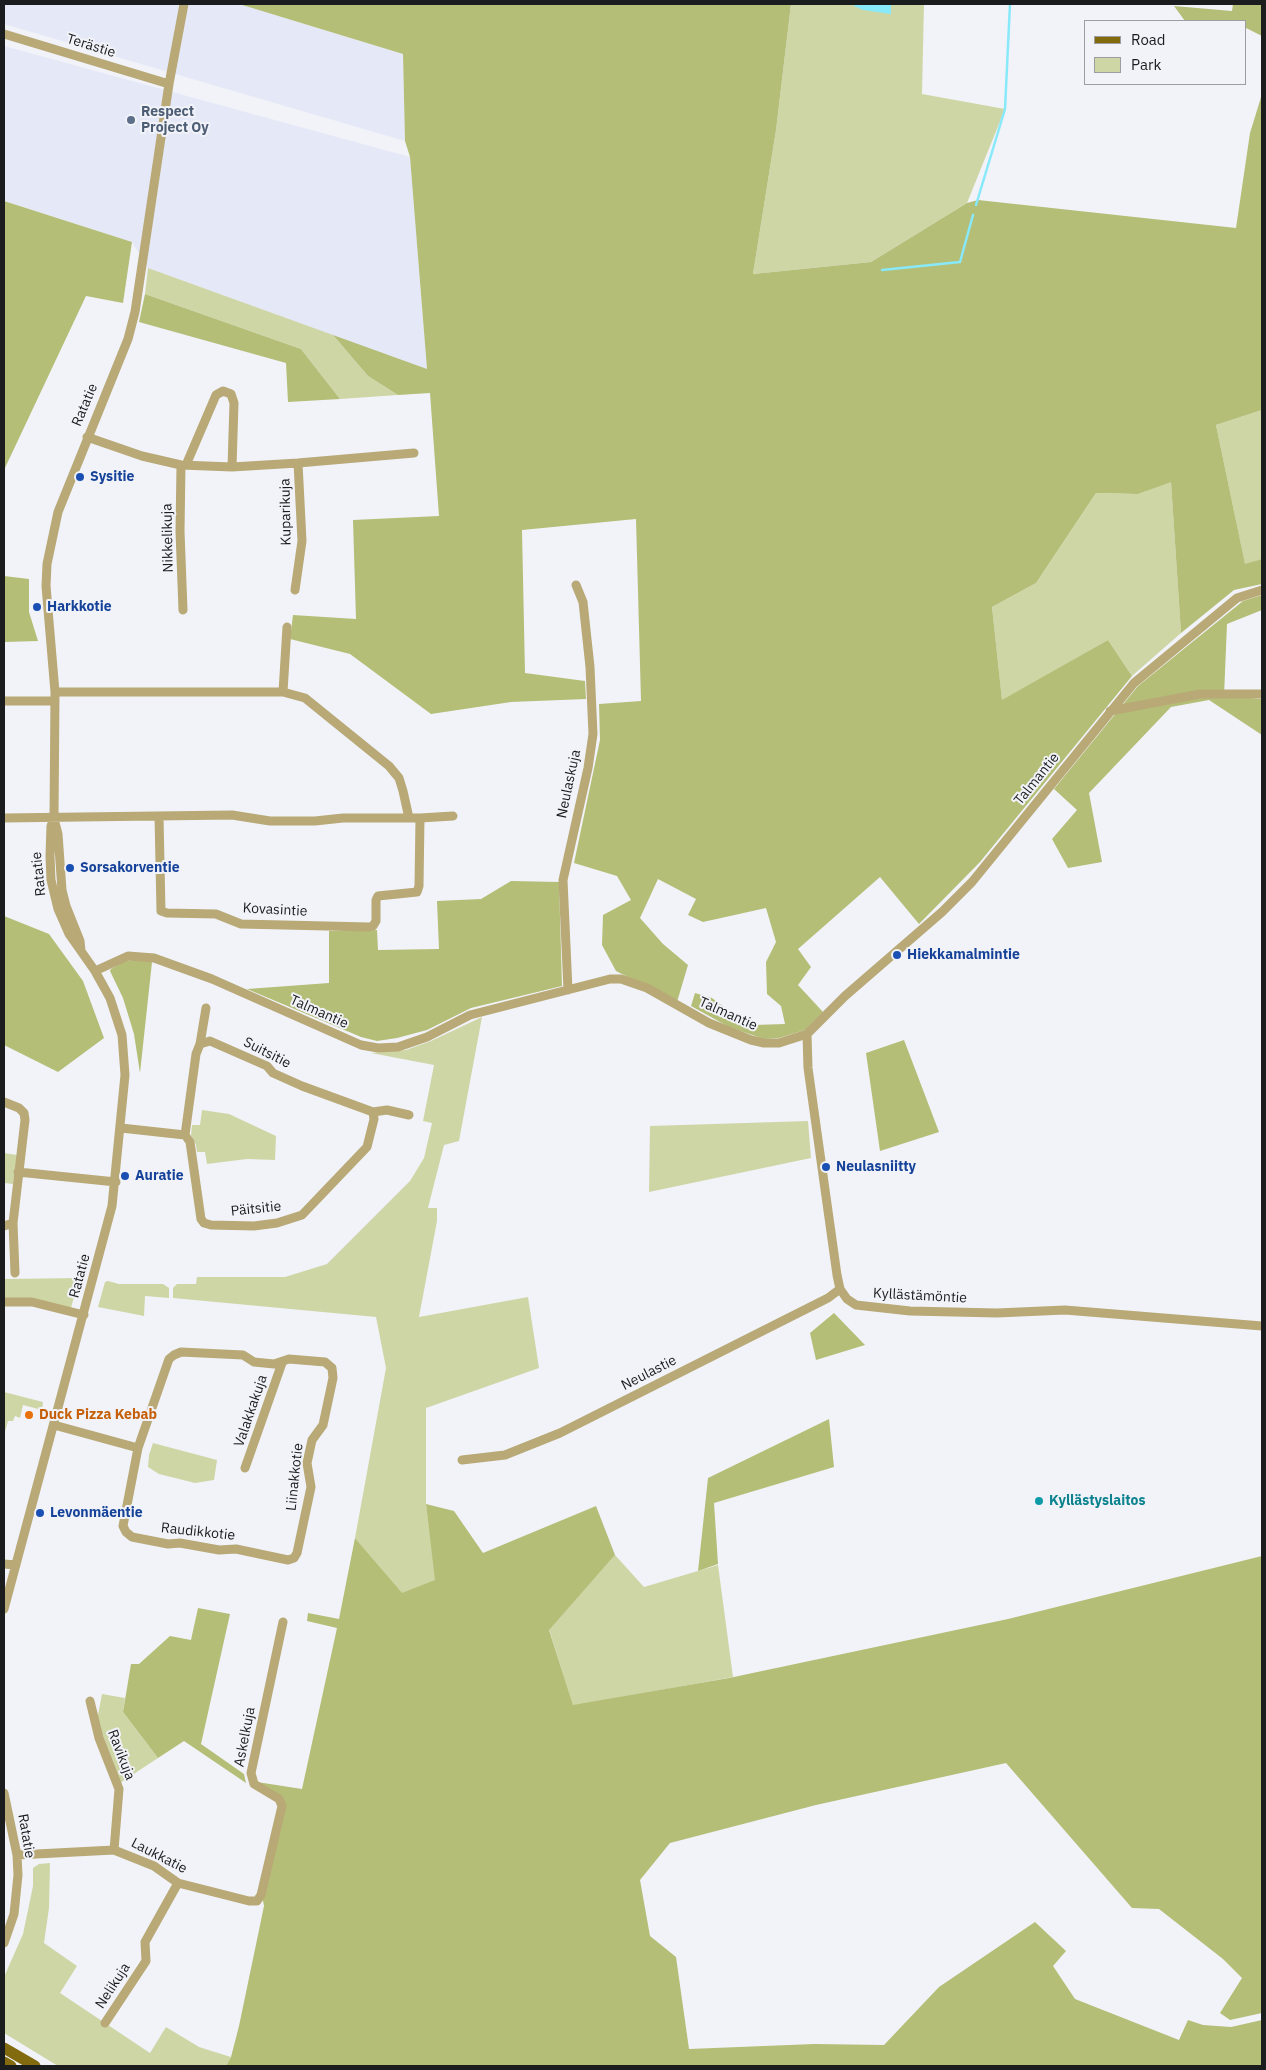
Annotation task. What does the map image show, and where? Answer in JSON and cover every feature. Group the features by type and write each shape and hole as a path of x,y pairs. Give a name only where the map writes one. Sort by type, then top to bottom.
{"main road":[{"path":"4,2048 35,2066"},
{"path":"4,2062 10,2066"}],"street":[{"name":"Ratatie","path":"4,1609 112,1206 116,1182 125,1075 122,1035 110,998 69,934 58,910 53,891 50,856 51,826 54,818 55,697 46,586 47,564 58,512 128,338 134,312 169,84 184,4"},
{"name":"Terästie","path":"4,34 169,84"},
{"path":"184,465 216,395 223,391 230,394 234,403 232,466"},
{"path":"87,437 142,456 184,465 232,466 298,463 414,453"},
{"name":"Kuparikuja","path":"295,590 302,541 298,463"},
{"name":"Nikkelikuja","path":"183,610 180,531 184,465"},
{"name":"Neulaskuja","path":"568,990 563,880 594,734 583,602 576,585"},
{"name":"Talmantie","path":"95,972 128,956 154,958 212,980 361,1045 378,1048 398,1047 427,1037 470,1015 610,979 621,979 648,988 709,1023 752,1040 764,1043 779,1042 807,1034 845,996 942,912 972,882 1134,684 1237,598 1262,590"},
{"path":"283,692 287,627"},
{"path":"4,701 55,697 283,692 305,698 389,766 401,784 409,818"},
{"path":"1110,711 1200,694 1262,694"},
{"path":"4,818 232,815 270,821 453,816"},
{"name":"Kovasintie","path":"159,816 161,911 167,913 216,914 241,924 334,927 374,926 378,896 416,892 419,886 420,818"},
{"path":"121,1128 185,1135 196,1054 200,1044 206,1008"},
{"path":"807,1034 808,1068 840,1289"},
{"name":"Suitsitie","path":"200,1044 210,1041 267,1066 273,1073 288,1080 373,1112 387,1110 409,1115"},
{"path":"4,1102 19,1108 24,1113 25,1120 8,1224 15,1273"},
{"name":"Päitsitie","path":"185,1135 190,1142 201,1219 204,1223 210,1225 254,1226 278,1223 302,1215 367,1148 374,1119 373,1112"},
{"path":"18,1172 116,1182"},
{"name":"Kyllästämöntie","path":"840,1289 847,1299 856,1305 881,1308 997,1313 1065,1310 1262,1326"},
{"name":"Neulastie","path":"462,1460 505,1455 560,1433 828,1298 840,1289"},
{"path":"4,1302 32,1302 84,1315"},
{"name":"Liinakkotie","path":"138,1448 169,1359 174,1355 181,1352 243,1355 254,1362 274,1364 282,1363 288,1359 325,1362 332,1368 333,1378 323,1425 312,1440 307,1464 311,1487 297,1553 294,1558"},
{"name":"Valakkakuja","path":"245,1468 282,1363"},
{"path":"54,1425 138,1448"},
{"name":"Raudikkotie","path":"138,1448 123,1526 132,1537 168,1544 180,1543 219,1550 236,1549 288,1560 294,1558"},
{"path":"4,1564 16,1565"},
{"name":"Askelkuja","path":"257,1901 261,1895 282,1806 280,1799 254,1784 251,1773 283,1622"},
{"name":"Ravikuja","path":"90,1701 98,1738 119,1789 114,1850"},
{"name":"Ratatie","path":"4,1793 17,1855 18,1875 14,1914 4,1942"},
{"name":"Laukkatie","path":"17,1855 114,1850 154,1866 178,1882 249,1901 257,1901"},
{"name":"Nelikuja","path":"105,2023 146,1961 145,1942 178,1882"}],"shaded area":[{"path":"4,4 239,4 403,54 405,141 4,24"},
{"path":"4,46 410,157 427,370 148,268 132,242 4,201"}],"green space":[{"path":"239,4 791,4 776,130 753,274 871,262 967,203 978,200 1236,228 1250,133 1262,94 1262,410 1216,425 1245,564 1262,559 1262,584 1234,590 1181,633 1171,482 1138,494 1096,493 1036,583 992,607 1002,700 1108,640 1132,676 980,862 919,924 880,877 798,949 811,967 798,985 823,1012 805,1030 779,1038 764,1039 729,1027 691,1006 695,993 712,998 733,1014 754,1025 785,1024 781,1006 767,994 766,962 776,942 766,908 703,922 688,915 696,899 658,879 640,918 663,944 688,965 677,1002 616,971 602,945 603,915 631,900 617,876 574,863 600,740 599,704 641,701 636,519 522,530 525,673 585,681 586,699 511,702 431,714 350,654 290,639 293,615 356,619 353,520 439,516 430,393 398,395 368,376 333,335 427,369 410,157 405,141 403,54"},
{"path":"791,4 924,4 922,94 1005,109 967,203 871,262 753,274 776,130"},
{"path":"1233,4 1262,4 1262,36 1246,28 1246,20 1184,20 1174,6 1232,11"},
{"path":"4,201 132,242 123,303 86,296 4,470"},
{"path":"148,268 333,335 368,376 398,395 340,399 301,349 145,294"},
{"path":"145,294 301,349 340,399 288,402 286,363 139,322"},
{"path":"1262,410 1262,559 1245,565 1216,425"},
{"path":"1171,481 1181,633 1132,676 1108,640 1002,701 992,607 1036,583 1096,493 1138,494"},
{"path":"4,576 29,579 29,612 38,641 4,642"},
{"path":"1262,595 1262,610 1227,624 1224,696 1262,699 1262,735 1209,700 1171,707 1089,793 1102,862 1068,868 1052,839 1077,810 1054,789 1138,686 1243,601"},
{"path":"511,881 559,882 562,986 471,1008 427,1030 377,1041 361,1037 247,989 329,983 329,931 377,930 378,950 439,949 437,901 481,899"},
{"path":"4,916 49,934 83,981 104,1038 58,1072 4,1045"},
{"path":"125,961 152,962 140,1073 134,1034 123,998 110,971"},
{"path":"482,1017 459,1141 444,1145 428,1208 437,1208 437,1221 419,1317 528,1297 539,1368 426,1408 426,1504 436,1580 402,1594 355,1538 386,1368 376,1317 173,1298 173,1288 177,1284 196,1284 197,1277 285,1277 327,1264 410,1181 424,1158 432,1123 423,1121 434,1065 371,1053 406,1050 431,1041"},
{"path":"904,1040 939,1132 880,1151 866,1053"},
{"path":"202,1110 229,1114 276,1136 275,1160 247,1159 207,1164 205,1152 197,1152 191,1135 192,1125 200,1125"},
{"path":"808,1121 811,1158 649,1192 650,1126"},
{"path":"4,1153 17,1155 13,1184 4,1183"},
{"path":"79,1278 71,1308 4,1298 4,1279"},
{"path":"105,1282 119,1284 163,1284 169,1288 169,1298 145,1296 144,1316 98,1307"},
{"path":"834,1313 865,1345 816,1360 810,1333"},
{"path":"4,1392 43,1402 42,1410 23,1405 20,1418 15,1416 13,1421 8,1421 4,1435"},
{"path":"829,1419 834,1467 714,1503 718,1564 698,1571 708,1478"},
{"path":"153,1443 217,1460 214,1480 195,1483 159,1474 148,1467"},
{"path":"426,1504 454,1511 483,1553 596,1506 615,1555 549,1630 573,1705 729,1678 1008,1619 1262,1556 1262,2013 1230,2020 1220,2013 1242,1978 1223,1959 1159,1909 1132,1908 1006,1763 816,1805 670,1843 640,1880 650,1936 676,1957 689,2049 814,2044 884,2045 939,1987 1035,1922 1066,1951 1053,1966 1075,1999 1179,2040 1188,2020 1203,2025 1231,2027 1262,2020 1262,2066 226,2066 231,2057 239,2026 264,1906 262,1895 284,1802 257,1782 302,1789 337,1628 307,1621 308,1613 339,1619 355,1538 402,1593 435,1580"},
{"path":"615,1555 644,1587 718,1565 733,1677 573,1706 549,1629"},
{"path":"198,1608 230,1614 201,1744 244,1774 246,1783 184,1741 158,1758 123,1712 131,1664 139,1664 170,1636 191,1640"},
{"path":"102,1694 125,1698 123,1712 158,1758 120,1783 97,1720"},
{"path":"50,1863 49,1908 44,1943 77,1966 60,1993 150,2053 166,2027 199,2047 231,2057 226,2066 58,2066 4,2033 4,1977 23,1934 33,1886 33,1868 39,1864"}],"water":[{"path":"855,4 891,4 891,14 863,10 854,6"}],"waterway":[{"path":"976,205 1005,109 1010,4"},
{"path":"882,270 960,262 973,215"}],"place":[{"name":"Respect Project Oy","path":"131,120"},
{"name":"Sysitie","path":"80,477"},
{"name":"Harkkotie","path":"37,607"},
{"name":"Sorsakorventie","path":"70,868"},
{"name":"Hiekkamalmintie","path":"897,955"},
{"name":"Neulasniitty","path":"826,1167"},
{"name":"Auratie","path":"125,1176"},
{"name":"Duck Pizza Kebab","path":"29,1415"},
{"name":"Kyllästyslaitos","path":"1039,1501"},
{"name":"Levonmäentie","path":"40,1513"}]}
